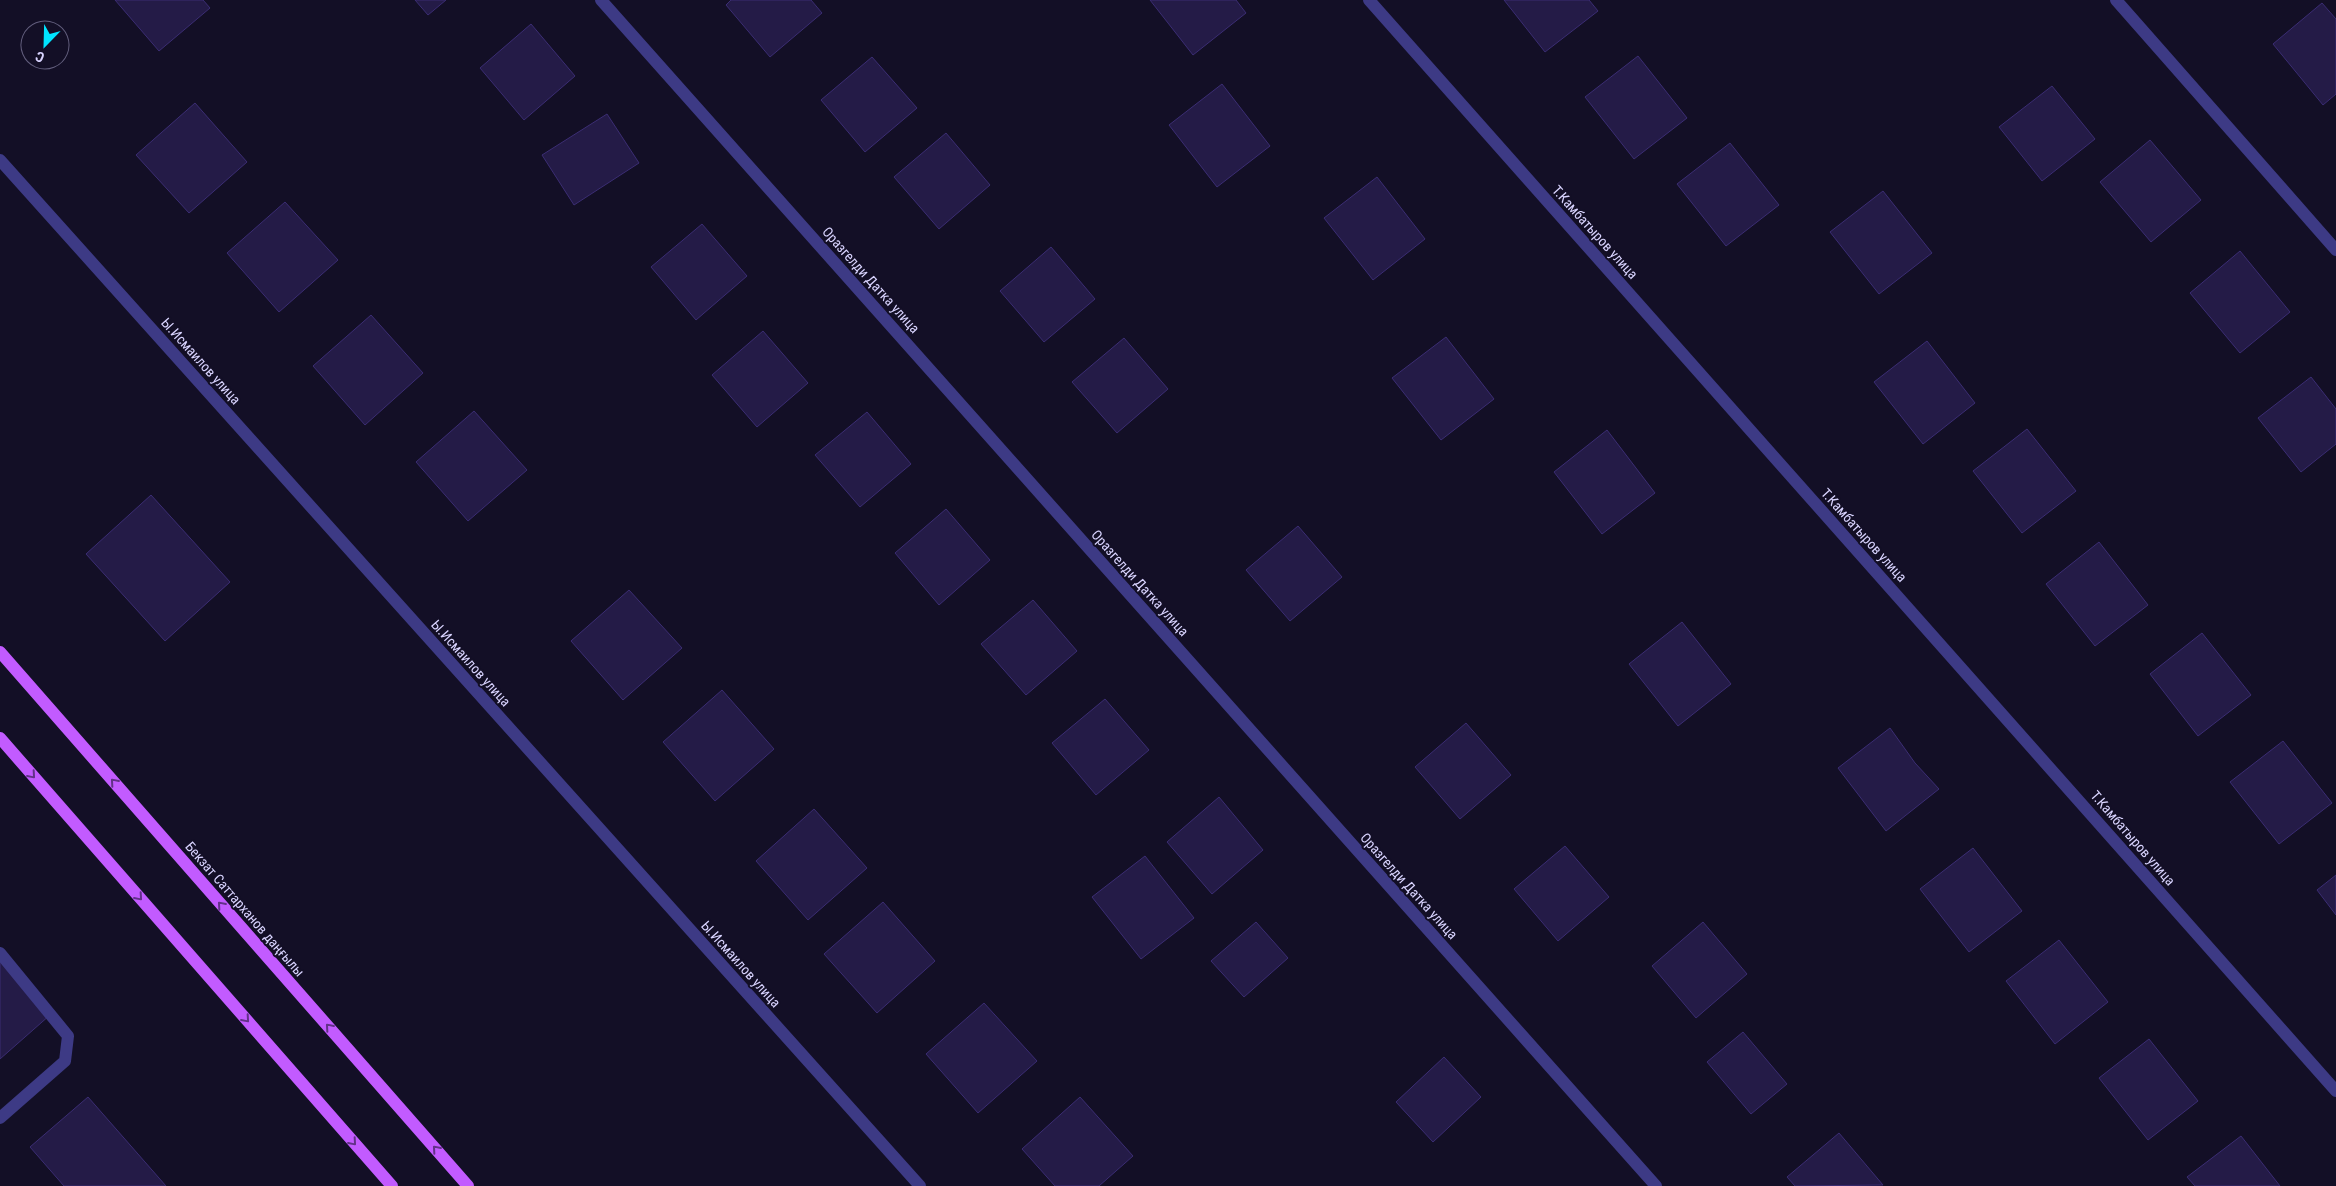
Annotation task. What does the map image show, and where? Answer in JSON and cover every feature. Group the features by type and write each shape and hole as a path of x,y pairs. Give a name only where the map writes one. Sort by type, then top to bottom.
{"main road":[{"name":"Бекзат Саттарханов даңғылы","path":"0,652 468,1186"},
{"path":"0,738 392,1186"}],"street":[{"name":"Оразгелди Датка улица","path":"602,0 1656,1186"},
{"name":"Т.Камбатыров улица","path":"1369,0 2336,1090"},
{"path":"2116,0 2336,250"},
{"name":"Ы.Исмаилов улица","path":"0,160 920,1186"},
{"path":"0,953 68,1036 65,1061 0,1118"}],"building":[{"path":"115,0 203,0 210,8 159,51"},
{"path":"415,0 446,0 428,15"},
{"path":"731,0 811,0 822,13 770,57 726,5"},
{"path":"1150,0 1236,0 1246,13 1193,55"},
{"path":"1504,0 1589,0 1598,11 1545,52"},
{"path":"2322,3 2336,19 2336,94 2323,105 2273,44"},
{"path":"531,24 575,76 524,120 480,68"},
{"path":"1638,56 1687,118 1634,159 1585,97"},
{"path":"872,57 917,108 865,152 821,100"},
{"path":"1222,84 1270,146 1217,187 1169,125"},
{"path":"2052,86 2095,139 2042,181 1999,127"},
{"path":"195,103 247,162 189,213 136,155"},
{"path":"607,114 639,163 574,205 542,155"},
{"path":"946,133 990,185 939,229 894,177"},
{"path":"2150,140 2201,200 2151,242 2100,182"},
{"path":"1730,143 1779,205 1726,246 1677,184"},
{"path":"1377,177 1425,239 1373,280 1324,218"},
{"path":"1883,191 1932,253 1879,294 1830,232"},
{"path":"285,202 338,260 279,312 227,253"},
{"path":"702,224 747,276 696,320 651,267"},
{"path":"1051,247 1095,299 1044,342 1000,291"},
{"path":"2240,251 2290,312 2240,353 2190,293"},
{"path":"371,315 423,373 365,425 313,366"},
{"path":"763,331 808,383 757,427 712,375"},
{"path":"1446,337 1494,399 1441,440 1392,378"},
{"path":"1124,338 1168,389 1117,433 1072,382"},
{"path":"1927,341 1975,403 1923,444 1874,382"},
{"path":"2311,377 2336,409 2336,444 2301,472 2258,418"},
{"path":"474,411 527,470 468,521 416,462"},
{"path":"867,412 911,464 860,507 815,455"},
{"path":"2027,429 2076,491 2022,533 1973,471"},
{"path":"1607,430 1655,493 1602,534 1554,472"},
{"path":"151,495 230,582 165,641 86,554"},
{"path":"946,509 990,560 939,605 895,553"},
{"path":"1298,526 1342,577 1290,621 1246,570"},
{"path":"2099,542 2148,605 2095,646 2046,584"},
{"path":"629,590 682,648 623,700 571,641"},
{"path":"1033,600 1077,651 1026,695 981,644"},
{"path":"1682,622 1731,684 1678,726 1629,664"},
{"path":"2202,633 2251,695 2198,736 2150,674"},
{"path":"722,690 774,749 715,801 663,742"},
{"path":"1105,699 1149,750 1096,795 1052,743"},
{"path":"1466,723 1511,775 1460,819 1415,767"},
{"path":"1890,728 1915,763 1939,789 1886,831 1838,768"},
{"path":"2283,741 2332,803 2279,844 2230,782"},
{"path":"1219,797 1263,850 1212,894 1167,842"},
{"path":"814,809 867,868 808,920 756,861"},
{"path":"1565,846 1609,897 1558,941 1514,889"},
{"path":"1973,848 2022,911 1969,952 1920,889"},
{"path":"1145,856 1194,918 1141,959 1092,897"},
{"path":"2336,875 2336,915 2317,890"},
{"path":"883,902 935,961 877,1013 824,954"},
{"path":"1256,922 1288,958 1244,997 1211,961"},
{"path":"1703,922 1747,974 1696,1018 1652,966"},
{"path":"2059,940 2108,1002 2055,1044 2006,981"},
{"path":"0,957 50,1015 0,1059"},
{"path":"984,1003 1037,1061 978,1113 926,1054"},
{"path":"1743,1032 1787,1084 1751,1114 1707,1062"},
{"path":"2149,1039 2198,1101 2148,1140 2099,1078"},
{"path":"1444,1057 1481,1097 1433,1142 1396,1102"},
{"path":"88,1097 166,1186 64,1186 30,1147"},
{"path":"1080,1097 1133,1156 1099,1186 1055,1186 1022,1149"},
{"path":"1839,1133 1883,1185 1795,1186 1787,1177"},
{"path":"2241,1136 2280,1186 2195,1186 2187,1177"}]}
